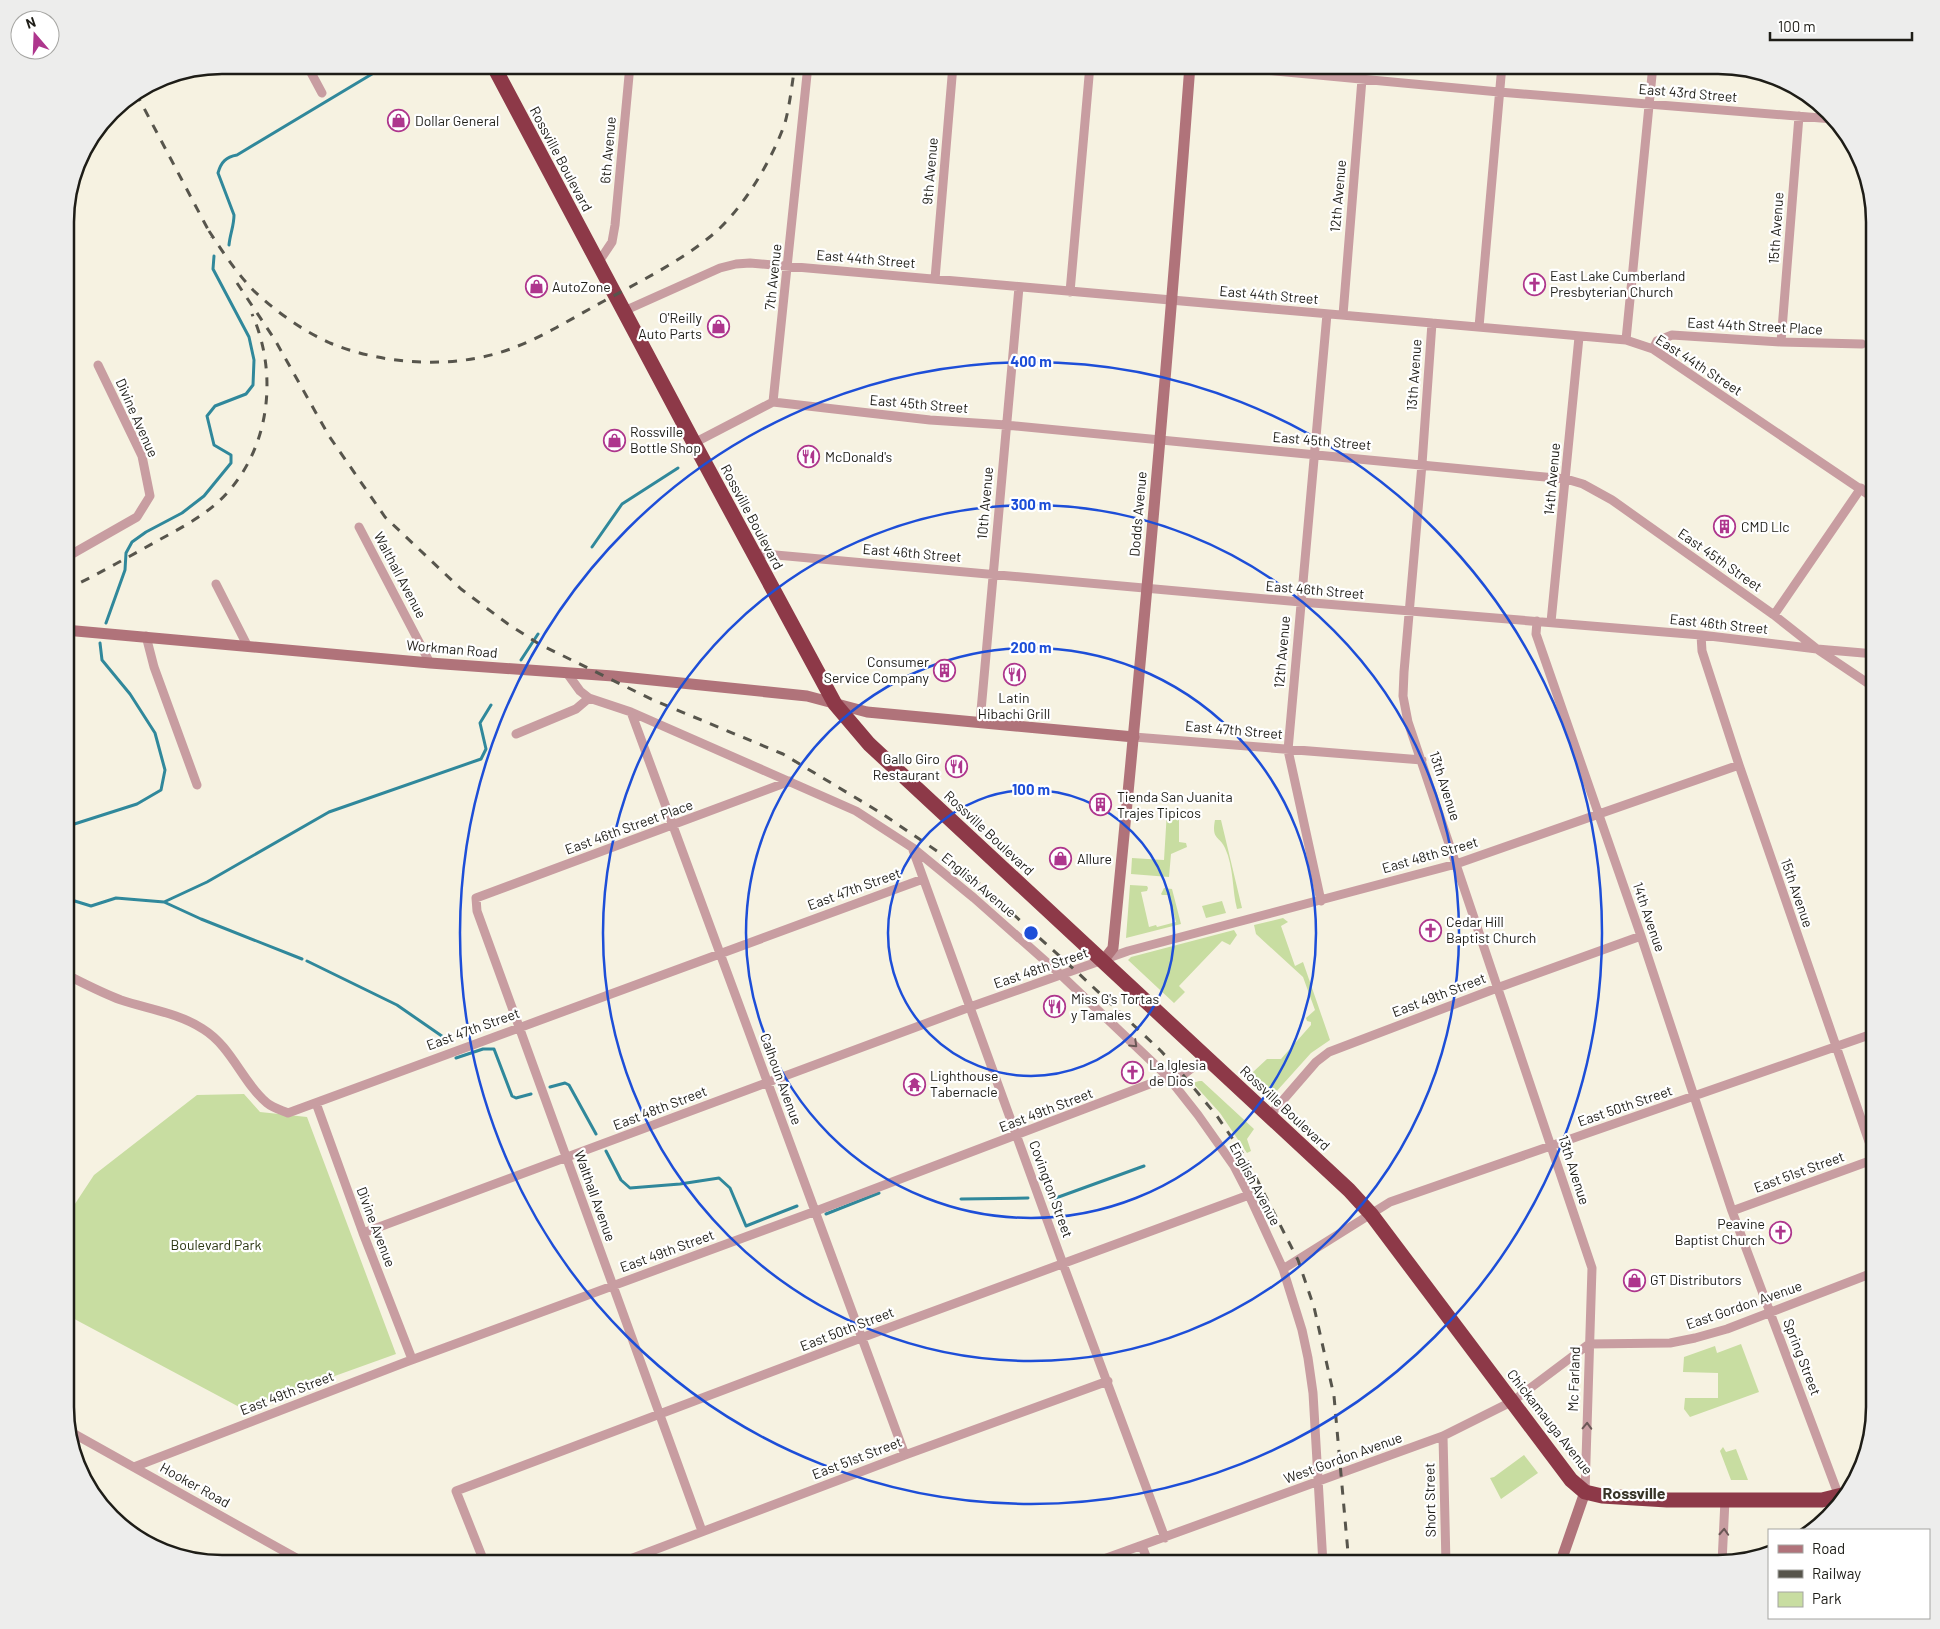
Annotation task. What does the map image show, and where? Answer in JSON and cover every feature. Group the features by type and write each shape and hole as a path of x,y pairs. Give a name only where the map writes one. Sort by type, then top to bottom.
{"highway":[{"name":"Rossville Boulevard","path":"498,74 835,704 869,744 1349,1190 1371,1214 1458,1331"},
{"name":"Chickamauga Avenue","path":"1458,1331 1513,1401 1571,1480 1585,1492 1602,1496 1667,1500 1822,1500 1834,1498"}],"street":[{"path":"312,74 322,93"},
{"name":"6th Avenue","path":"598,263 612,242 615,225 629,74"},
{"name":"7th Avenue","path":"773,402 807,74"},
{"name":"9th Avenue","path":"935,279 952,74"},
{"path":"1070,292 1089,74"},
{"name":"Dodds Avenue","path":"1103,961 1113,948 1134,737 1159,439 1173,300 1189,74"},
{"name":"East 43rd Street","path":"1318,74 1499,92 1824,118"},
{"path":"1479,327 1501,74"},
{"path":"1626,340 1652,74"},
{"name":"12th Avenue","path":"1342,315 1362,79"},
{"name":"15th Avenue","path":"1781,342 1799,116"},
{"name":"East 44th Street","path":"624,311 700,276 736,264 750,262 1070,292 1626,340 1653,349 1866,492"},
{"name":"10th Avenue","path":"980,722 1019,287"},
{"name":"12th Avenue","path":"1321,900 1288,750 1327,314"},
{"name":"13th Avenue","path":"1432,323 1422,464 1408,611 1403,696 1408,722 1592,1268"},
{"name":"East 44th Street Place","path":"1653,349 1657,341 1672,335 1781,342 1862,344"},
{"name":"14th Avenue","path":"1551,622 1579,337"},
{"name":"Divine Avenue","path":"74,553 137,517 150,496 142,456 98,365"},
{"path":"694,443 773,402"},
{"name":"East 45th Street","path":"773,402 930,420 1159,439 1566,479 1583,484 1612,500 1774,615 1817,649 1866,682"},
{"path":"1774,615 1861,488"},
{"name":"Walthall Avenue","path":"359,526 430,663"},
{"name":"East 46th Street","path":"753,553 1300,602 1701,634 1866,653"},
{"path":"216,584 247,645"},
{"name":"14th Avenue","path":"1536,621 1536,634 1641,936 1737,1222"},
{"name":"Workman Road","path":"74,631 430,663 567,673 807,696 835,704"},
{"name":"15th Avenue","path":"1701,634 1702,651 1739,765 1866,1134"},
{"path":"146,636 154,667 197,784"},
{"name":"English Avenue","path":"567,673 580,691 589,698 631,712 856,811 913,848 974,898 1060,974 1168,1077 1219,1145 1249,1195 1283,1269 1302,1330 1313,1392 1322,1555"},
{"path":"516,734 576,709 589,698"},
{"name":"East 47th Street","path":"835,704 866,712 1134,737 1422,760"},
{"name":"Calhoun Avenue","path":"631,712 905,1454"},
{"name":"East 48th Street","path":"363,1233 1060,974 1128,951 1456,864 1597,813 1739,765"},
{"name":"East 46th Street Place","path":"476,898 790,781"},
{"name":"Covington Street","path":"913,848 1063,1264 1165,1538"},
{"name":"East 47th Street","path":"74,978 118,999 174,1016 202,1028 216,1039 253,1088 268,1104 288,1113 923,880"},
{"name":"Walthall Avenue","path":"476,898 477,911 518,1028 702,1531"},
{"name":"East 49th Street","path":"1270,1115 1316,1062 1328,1052 1641,936"},
{"name":"East 50th Street","path":"1283,1269 1390,1202 1866,1036"},
{"name":"East 49th Street","path":"134,1467 412,1359 816,1211 1168,1077 1183,1074 1206,1057"},
{"name":"Divine Avenue","path":"316,1104 412,1359"},
{"name":"East 51st Street","path":"1732,1211 1866,1162"},
{"name":"East 50th Street","path":"481,1555 456,1491 861,1338 1249,1195"},
{"name":"Spring Street","path":"1737,1222 1840,1491"},
{"name":"Mc Farland","path":"1585,1492 1592,1268"},
{"name":"East Gordon Avenue","path":"1589,1344 1670,1343 1695,1338 1727,1328 1866,1275"},
{"name":"West Gordon Avenue","path":"1116,1555 1443,1436 1513,1401 1589,1344"},
{"name":"East 51st Street","path":"640,1555 905,1454 1108,1382"},
{"name":"Hooker Road","path":"77,1435 291,1555"},
{"name":"Short Street","path":"1443,1436 1446,1555"},
{"path":"1563,1555 1585,1492"},
{"path":"1722,1555 1725,1500"},
{"path":"1142,1546 1146,1555"}],"green space":[{"path":"1167,811 1179,814 1179,842 1186,843 1187,847 1171,854 1169,877 1131,874 1132,858 1164,860"},
{"path":"1215,820 1221,820 1242,908 1237,909 1230,863 1223,844 1215,834"},
{"path":"1130,885 1147,886 1148,888 1147,891 1141,892 1149,927 1176,922 1169,895 1161,894 1164,888 1172,889 1181,924 1126,938"},
{"path":"1222,901 1226,913 1206,918 1202,906"},
{"path":"1283,918 1288,922 1281,926 1295,966 1303,962 1330,1040 1311,1053 1272,1094 1253,1075 1253,1072 1267,1059 1281,1059 1311,1025 1311,1022 1307,1021 1306,1018 1315,1010 1303,977 1256,934 1254,925"},
{"path":"1234,930 1237,935 1230,945 1222,941 1179,986 1185,992 1174,1003 1128,960 1131,957"},
{"path":"1202,1081 1254,1129 1247,1139 1251,1151 1247,1153 1220,1113 1193,1083"},
{"name":"Boulevard Park","path":"244,1094 260,1112 307,1117 396,1354 243,1409 74,1319 74,1205 94,1175 197,1095"},
{"path":"1741,1344 1759,1392 1690,1417 1684,1409 1685,1398 1718,1398 1718,1373 1683,1372 1684,1357 1715,1346 1717,1353"},
{"path":"1723,1447 1726,1452 1736,1449 1748,1480 1731,1480 1720,1451"},
{"path":"1524,1455 1538,1473 1501,1499 1490,1478"}],"waterway":[{"path":"229,245 234,215 218,173 225,161 372,74"},
{"path":"106,623 125,570 126,553 132,542 146,532 182,513 204,496 231,463 231,455 214,445 207,416 215,406 246,394 253,385 254,360 249,337 213,269 214,256"},
{"path":"592,547 622,504 678,468"},
{"path":"521,660 538,634"},
{"path":"74,824 137,804 161,790 165,770 155,733 130,694 102,660 100,643"},
{"path":"164,902 207,882 329,812 481,759 486,749 480,723 491,705"},
{"path":"74,901 91,906 116,898 164,902 201,919 302,959"},
{"path":"307,961 397,1005 449,1041"},
{"path":"456,1058 483,1049 494,1049 512,1096 516,1098 531,1094"},
{"path":"550,1087 565,1083 569,1085 596,1134"},
{"path":"606,1151 621,1180 630,1188 680,1184 719,1178 730,1188 746,1226 797,1206"},
{"path":"1053,1199 1144,1166"},
{"path":"826,1214 879,1193"},
{"path":"961,1199 1028,1198"}],"railway":[{"path":"209,231 235,269 253,290 290,320 330,343 375,357 424,362 448,362 496,354 540,336 673,263 723,225 745,199 772,153 787,116 794,74"},
{"path":"139,99 212,237"},
{"path":"237,283 275,340 329,436 385,517 461,589 508,624 539,644 653,700 783,754 881,813 962,868 1076,971 1161,1051 1183,1075 1217,1116 1247,1160 1298,1260 1314,1307 1334,1396 1348,1555"},
{"path":"74,586 204,514 235,484 248,463 258,439 267,389 266,364 261,338 252,314"}],"place":[{"name":"Dollar General","path":"399,121"},
{"name":"East Lake Cumberland Presbyterian Church","path":"1534,284"},
{"name":"AutoZone","path":"536,287"},
{"name":"O'Reilly Auto Parts","path":"718,326"},
{"name":"Rossville Bottle Shop","path":"614,440"},
{"name":"McDonald's","path":"809,457"},
{"name":"CMD Llc","path":"1725,527"},
{"name":"Consumer Service Company","path":"945,670"},
{"name":"Latin Hibachi Grill","path":"1014,675"},
{"name":"Gallo Giro Restaurant","path":"956,767"},
{"name":"Tienda San Juanita Trajes Tipicos","path":"1101,805"},
{"name":"Allure","path":"1061,859"},
{"name":"Cedar Hill Baptist Church","path":"1430,930"},
{"name":"Miss G's Tortas y Tamales","path":"1055,1007"},
{"name":"La Iglesia de Dios","path":"1133,1073"},
{"name":"Lighthouse Tabernacle","path":"914,1084"},
{"name":"Peavine Baptist Church","path":"1781,1232"},
{"name":"GT Distributors","path":"1634,1280"}],"district":[{"name":"Rossville","path":"1634,1493"}]}
